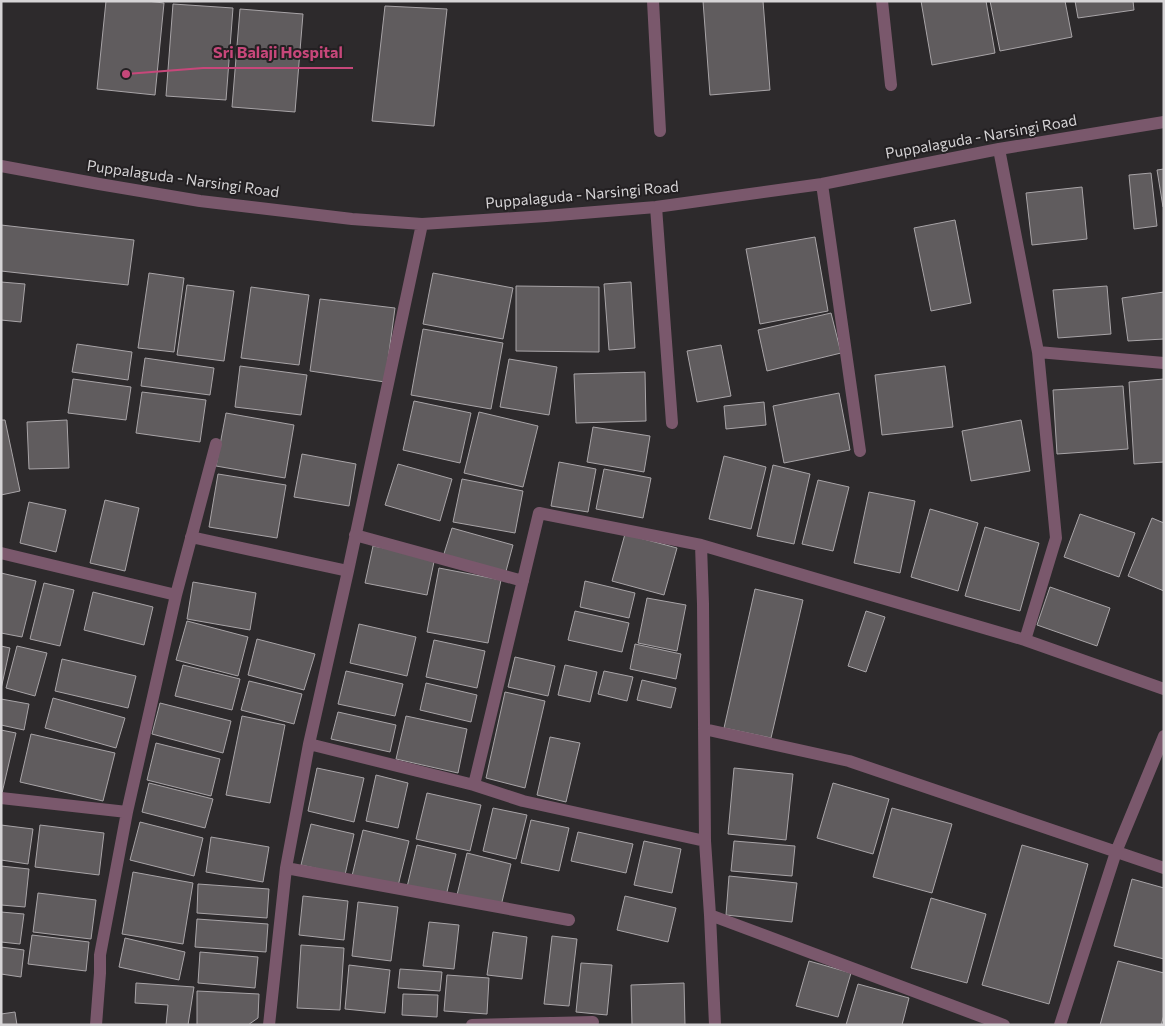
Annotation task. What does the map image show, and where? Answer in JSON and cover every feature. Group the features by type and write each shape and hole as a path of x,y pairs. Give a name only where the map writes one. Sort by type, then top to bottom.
{"street":[{"path":"653,1 660,131"},
{"path":"882,1 891,86"},
{"name":"Puppalaguda - Narsingi Road","path":"1,166 200,201 352,219 422,224 656,207 822,184 998,149 1164,122"},
{"path":"998,149 1038,352 1056,538 1025,640"},
{"path":"822,184 860,450"},
{"path":"656,207 672,423"},
{"path":"269,1025 286,868 309,744 356,535 422,224"},
{"path":"1038,352 1164,363"},
{"path":"96,1025 100,955 127,812 176,595 216,444"},
{"path":"474,785 539,513 701,545 1025,640 1164,690"},
{"path":"356,535 523,581"},
{"path":"191,537 348,571"},
{"path":"701,545 705,841 715,1025"},
{"path":"1,553 176,595"},
{"path":"704,729 850,761 1164,868"},
{"path":"1060,1025 1116,852 1164,736"},
{"path":"309,744 474,785 523,801 705,841"},
{"path":"1,798 127,812"},
{"path":"286,868 569,920"},
{"path":"710,915 1004,1025"},
{"path":"472,1025 593,1022"}],"building":[{"path":"106,1 164,3 155,95 97,89"},
{"path":"703,1 763,1 770,90 710,95"},
{"path":"921,1 986,1 995,53 932,65"},
{"path":"990,1 1065,1 1072,37 1000,51"},
{"path":"1075,1 1133,1 1134,10 1078,18"},
{"path":"173,4 233,8 226,100 166,96"},
{"path":"385,6 447,9 434,126 372,121"},
{"path":"240,9 303,14 295,112 232,107"},
{"path":"1164,169 1164,207 1163,207 1157,170"},
{"path":"1151,173 1157,226 1134,229 1129,175"},
{"path":"1082,187 1087,239 1032,245 1026,193"},
{"path":"955,220 971,303 931,311 914,228"},
{"path":"1,225 134,240 128,285 1,271"},
{"path":"815,237 828,311 760,324 746,249"},
{"path":"149,273 184,278 174,352 138,348"},
{"path":"433,273 513,288 503,339 423,324"},
{"path":"1,282 25,284 21,322 1,320"},
{"path":"631,282 635,348 609,350 604,284"},
{"path":"187,285 234,291 224,361 177,355"},
{"path":"516,286 599,287 599,352 516,351"},
{"path":"1107,286 1111,334 1058,338 1053,290"},
{"path":"251,287 309,295 299,365 241,358"},
{"path":"1164,292 1164,339 1128,341 1122,298"},
{"path":"320,299 395,308 385,382 310,371"},
{"path":"831,313 841,353 767,371 758,330"},
{"path":"423,329 503,343 491,409 411,395"},
{"path":"77,344 132,352 128,380 72,372"},
{"path":"721,345 731,396 697,402 687,351"},
{"path":"145,358 214,368 210,395 141,386"},
{"path":"509,359 557,367 549,415 500,407"},
{"path":"240,366 307,375 301,415 235,407"},
{"path":"945,366 953,427 882,435 875,375"},
{"path":"645,372 646,421 576,423 574,374"},
{"path":"73,379 131,387 126,420 68,413"},
{"path":"1164,379 1164,462 1134,464 1129,382"},
{"path":"1123,386 1128,449 1057,454 1053,390"},
{"path":"142,392 206,400 200,442 136,433"},
{"path":"839,393 850,450 784,463 773,406"},
{"path":"414,401 471,413 460,463 403,450"},
{"path":"764,402 766,425 726,429 724,406"},
{"path":"479,412 538,426 523,487 464,473"},
{"path":"226,413 294,425 285,478 216,466"},
{"path":"1,420 5,420 20,491 1,495"},
{"path":"67,420 69,468 29,469 27,422"},
{"path":"1021,420 1030,471 971,481 962,431"},
{"path":"593,427 650,436 644,472 587,462"},
{"path":"302,454 356,464 349,506 294,497"},
{"path":"724,456 766,467 751,529 709,519"},
{"path":"559,462 596,469 588,512 551,506"},
{"path":"398,464 452,479 440,521 385,505"},
{"path":"773,465 810,474 794,544 757,536"},
{"path":"604,469 651,478 643,518 596,509"},
{"path":"218,474 286,485 277,538 209,527"},
{"path":"462,479 523,491 515,533 453,522"},
{"path":"818,480 849,487 833,551 802,544"},
{"path":"869,492 915,501 900,573 854,563"},
{"path":"105,500 139,508 125,571 90,563"},
{"path":"29,502 66,510 56,552 20,543"},
{"path":"930,509 978,523 958,591 911,577"},
{"path":"1080,514 1135,533 1119,577 1064,557"},
{"path":"1152,518 1164,523 1164,591 1128,576"},
{"path":"985,527 1039,543 1020,611 965,596"},
{"path":"452,528 513,545 505,575 443,557"},
{"path":"625,534 677,548 664,595 612,581"},
{"path":"373,546 435,557 427,595 365,583"},
{"path":"439,568 501,580 488,643 427,632"},
{"path":"1,573 36,581 22,637 1,633"},
{"path":"585,581 635,593 629,618 580,607"},
{"path":"193,582 256,593 250,630 187,619"},
{"path":"44,583 74,590 60,646 30,639"},
{"path":"1050,587 1110,608 1097,646 1037,625"},
{"path":"755,589 803,600 771,738 724,728"},
{"path":"93,592 153,607 144,645 84,630"},
{"path":"647,598 686,605 677,651 638,643"},
{"path":"575,611 629,623 622,652 568,640"},
{"path":"866,611 885,617 866,672 848,666"},
{"path":"187,621 248,637 238,676 176,660"},
{"path":"359,624 416,637 407,676 350,663"},
{"path":"257,639 315,654 304,690 248,675"},
{"path":"434,640 485,651 477,688 426,677"},
{"path":"635,644 681,654 676,679 630,669"},
{"path":"1,646 10,648 1,689"},
{"path":"17,646 47,653 35,696 6,688"},
{"path":"515,657 555,666 548,696 508,687"},
{"path":"62,659 136,676 128,708 55,691"},
{"path":"183,665 240,679 232,710 175,696"},
{"path":"565,665 597,672 590,702 558,695"},
{"path":"346,671 403,684 395,716 338,704"},
{"path":"604,671 633,677 627,701 598,694"},
{"path":"642,680 676,688 671,708 637,700"},
{"path":"249,681 302,694 294,724 241,710"},
{"path":"426,683 477,695 471,722 420,710"},
{"path":"505,692 545,701 525,788 486,778"},
{"path":"53,698 125,718 116,748 45,728"},
{"path":"1,699 29,704 24,730 1,725"},
{"path":"160,703 231,721 223,753 152,734"},
{"path":"338,712 396,725 390,752 331,739"},
{"path":"242,716 285,725 270,803 226,795"},
{"path":"406,716 467,729 458,773 396,759"},
{"path":"1,730 16,733 2,793 1,792"},
{"path":"31,734 115,753 103,801 20,782"},
{"path":"550,737 580,743 566,802 537,795"},
{"path":"156,743 220,759 211,796 147,780"},
{"path":"317,768 364,778 354,822 308,811"},
{"path":"734,768 793,774 786,840 728,834"},
{"path":"376,775 408,783 398,828 366,821"},
{"path":"149,783 213,799 205,828 142,812"},
{"path":"833,783 889,799 873,854 817,838"},
{"path":"427,793 481,805 470,851 416,839"},
{"path":"493,808 527,815 516,859 483,851"},
{"path":"892,808 952,824 932,893 873,877"},
{"path":"531,820 569,828 559,871 521,863"},
{"path":"140,822 203,838 194,876 130,860"},
{"path":"311,824 354,834 345,875 301,865"},
{"path":"1,825 33,829 28,864 1,860"},
{"path":"40,825 104,833 99,875 35,867"},
{"path":"363,830 409,841 398,886 352,876"},
{"path":"578,832 633,844 626,873 571,861"},
{"path":"211,837 269,847 263,882 206,872"},
{"path":"644,841 681,849 672,893 634,885"},
{"path":"734,841 795,846 792,876 731,871"},
{"path":"417,845 456,854 446,896 407,887"},
{"path":"1022,845 1088,864 1049,1004 982,985"},
{"path":"467,853 511,864 501,906 457,895"},
{"path":"1,866 29,869 25,907 1,905"},
{"path":"133,872 193,883 183,944 122,934"},
{"path":"729,876 797,883 792,922 726,915"},
{"path":"1132,879 1164,888 1164,959 1114,946"},
{"path":"198,884 269,889 267,918 197,913"},
{"path":"38,893 96,900 91,939 33,932"},
{"path":"303,896 348,901 344,940 299,935"},
{"path":"625,896 676,908 668,942 617,930"},
{"path":"931,898 986,914 967,983 911,968"},
{"path":"358,902 398,907 391,961 352,956"},
{"path":"1,912 24,914 20,944 1,942"},
{"path":"197,919 268,924 266,952 195,947"},
{"path":"429,922 459,925 454,969 423,966"},
{"path":"493,932 527,937 522,979 487,975"},
{"path":"32,935 89,942 86,971 28,964"},
{"path":"552,936 577,939 569,1006 544,1004"},
{"path":"125,938 185,952 179,980 119,967"},
{"path":"301,945 344,948 340,1010 297,1008"},
{"path":"1,947 24,950 21,977 1,974"},
{"path":"200,952 258,957 255,988 198,983"},
{"path":"809,961 851,973 838,1017 796,1006"},
{"path":"1118,961 1164,973 1164,1015 1161,1025 1100,1025"},
{"path":"581,963 612,965 607,1015 576,1012"},
{"path":"349,965 390,970 385,1013 345,1009"},
{"path":"400,969 442,972 440,991 398,988"},
{"path":"447,975 489,978 487,1014 444,1011"},
{"path":"136,983 194,987 188,1025 166,1025 168,1005 135,1003"},
{"path":"684,983 685,1025 632,1025 631,985"},
{"path":"858,984 909,998 902,1025 846,1025"},
{"path":"197,991 259,994 258,1018 248,1025 197,1025"},
{"path":"403,994 438,995 437,1017 402,1015"},
{"path":"15,1012 17,1025 1,1025 1,1014"}],"place":[{"name":"Sri Balaji Hospital","path":"126,74"}]}
